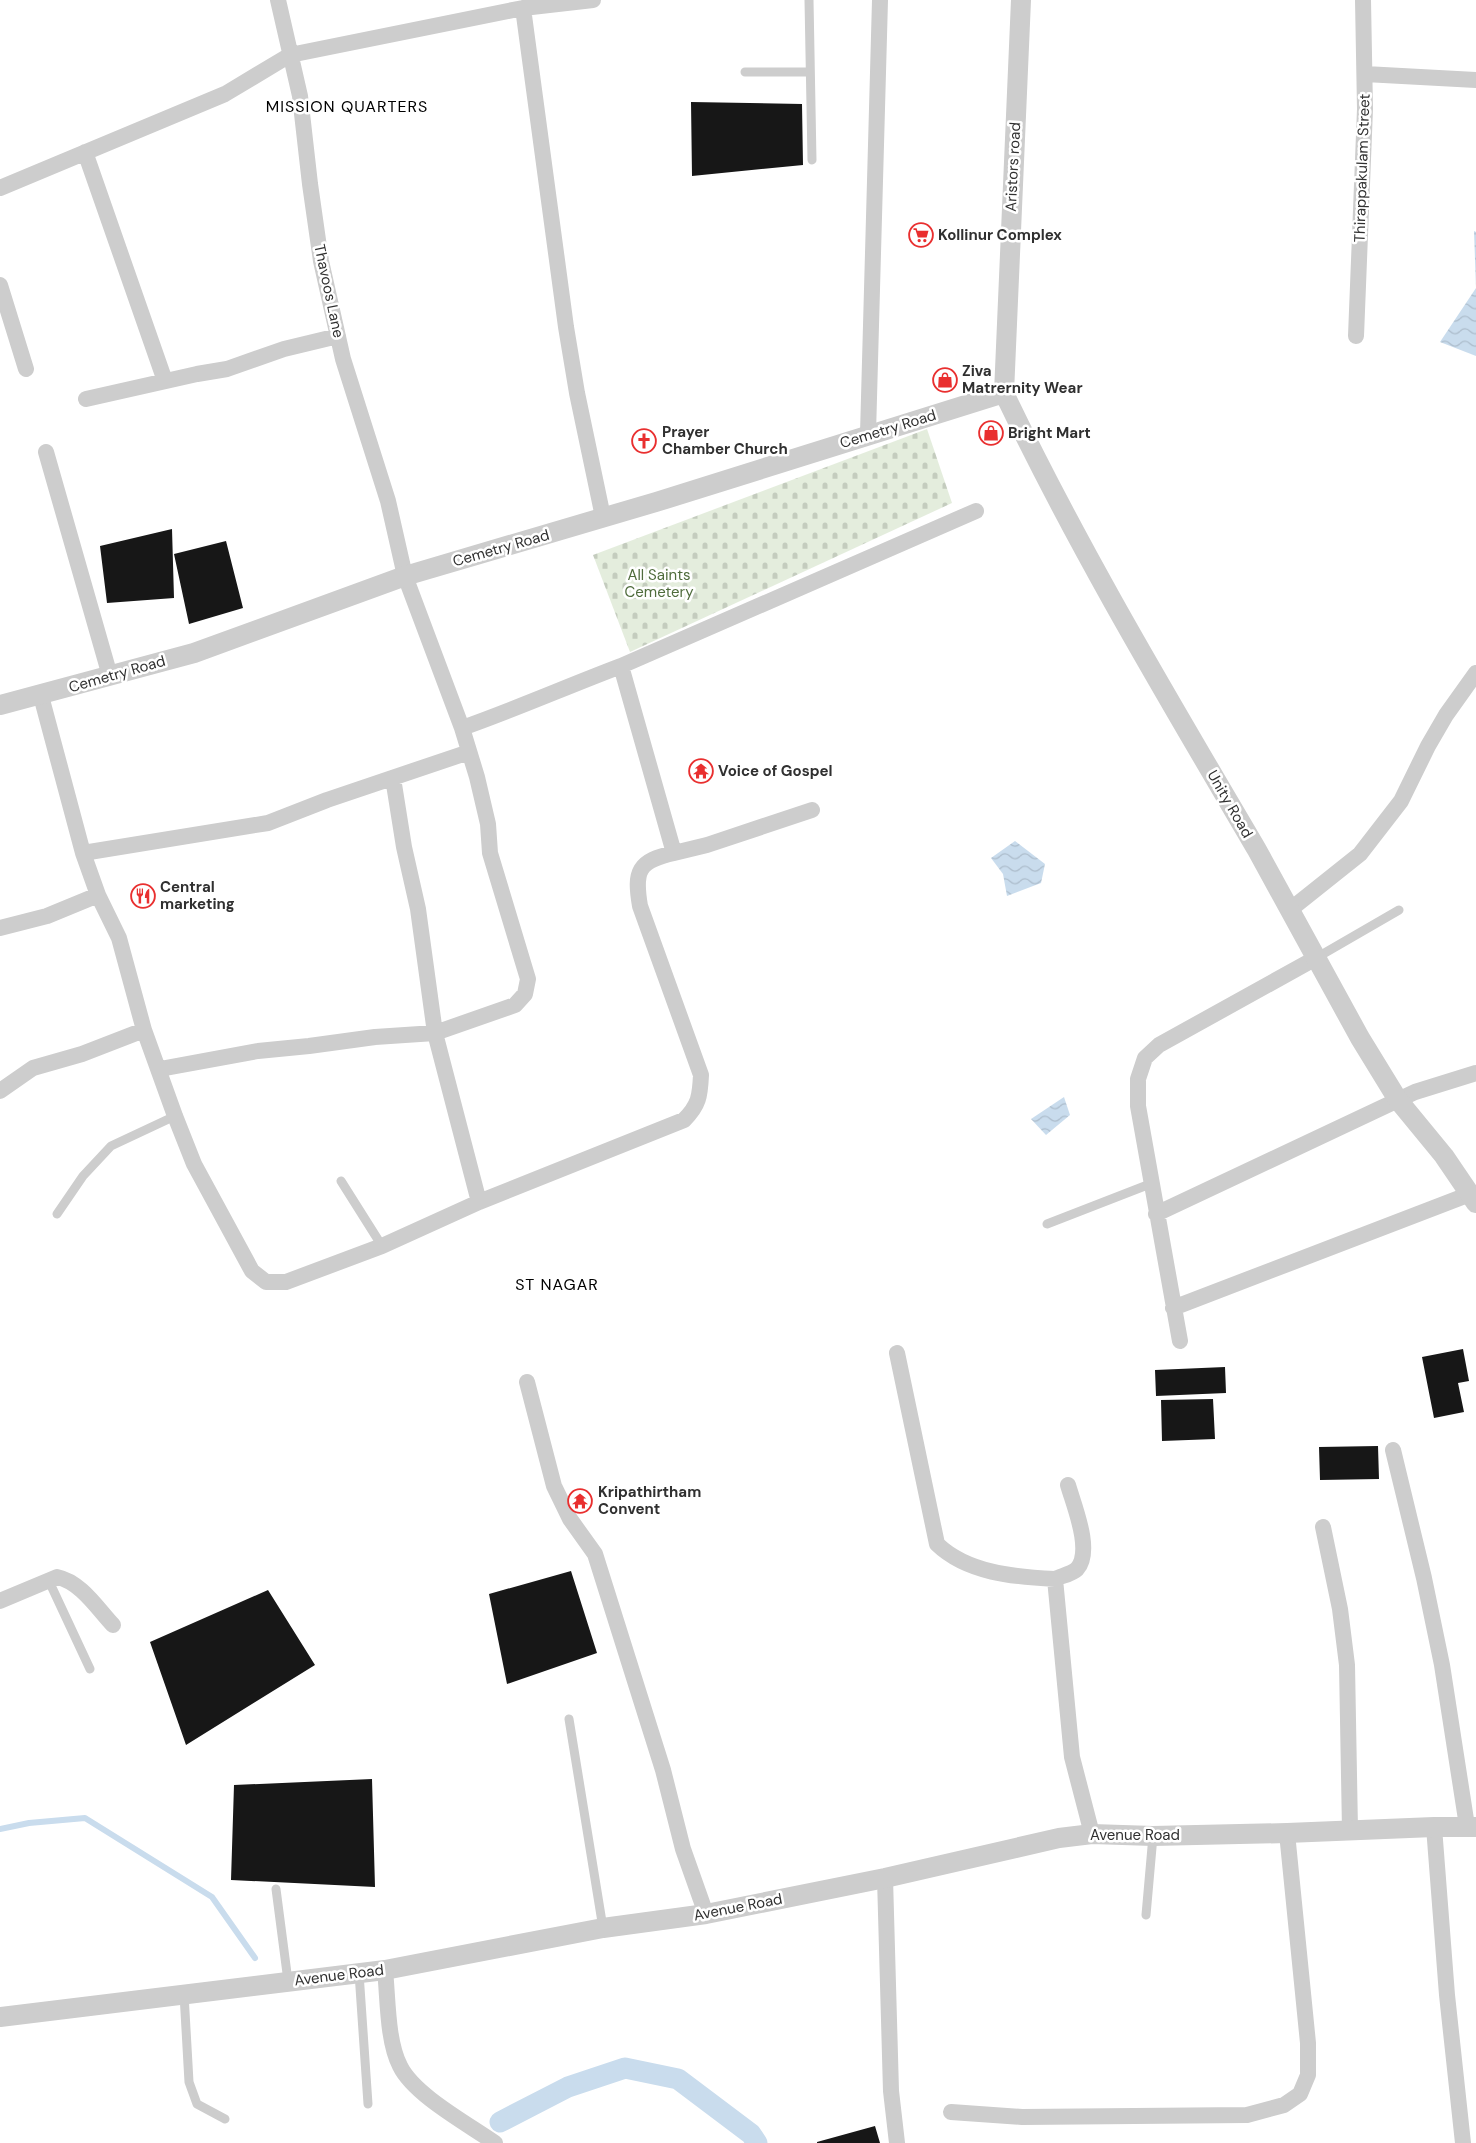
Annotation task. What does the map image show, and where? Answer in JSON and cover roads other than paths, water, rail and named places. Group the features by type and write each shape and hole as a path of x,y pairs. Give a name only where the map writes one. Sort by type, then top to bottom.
{"street":[{"name":"Thavoos Lane","path":"160,1069 258,1051 375,1037 435,1033 515,1005 525,994 528,979 490,853 488,824 462,728 405,576 388,500 343,359 322,261 310,184 300,96 278,0"},
{"path":"0,188 165,121 225,94 290,55 523,8 593,0"},
{"path":"868,434 880,0"},
{"name":"Aristors road","path":"1004,393 1021,0"},
{"name":"Thirappakulam Street","path":"1356,336 1363,177 1365,74 1363,0"},
{"path":"523,8 566,327 577,393 603,518"},
{"path":"1365,74 1476,80"},
{"path":"85,152 165,381"},
{"path":"0,285 26,370"},
{"path":"86,399 227,369 284,349 338,336"},
{"name":"Cemetry Road","path":"0,705 41,696 194,652 405,576 603,518 1004,393"},
{"name":"Unity Road","path":"1004,393 1030,449 1123,621 1257,850 1272,881 1291,909 1360,1038 1398,1100 1444,1156 1473,1198"},
{"path":"46,452 110,676"},
{"path":"462,728 517,709 571,684 621,666 976,511"},
{"path":"621,666 674,853"},
{"path":"1291,909 1360,854 1401,800 1437,730 1476,674"},
{"path":"41,696 82,853 98,895 119,938 144,1030 160,1069 175,1116 194,1164 252,1271 266,1282 286,1282 382,1246 480,1202 684,1120 695,1109 700,1093 701,1075 640,906 636,884 642,867 656,857 707,845 812,810"},
{"path":"82,853 268,824 327,800 469,752"},
{"path":"393,778 404,847 418,909 435,1033 480,1202"},
{"path":"0,928 47,916 98,895"},
{"path":"1180,1341 1150,1184 1138,1106 1138,1079 1145,1058 1159,1045 1316,958"},
{"path":"0,1090 33,1068 82,1054 144,1030"},
{"path":"1156,1214 1415,1092 1476,1073"},
{"path":"1173,1308 1473,1198"},
{"path":"897,1353 937,1544 950,1556 965,1564 1018,1577 1054,1578 1076,1570 1084,1556 1083,1540 1068,1485"},
{"path":"527,1382 554,1486 570,1519 595,1554 663,1770 683,1849 706,1914"},
{"path":"1393,1450 1424,1578 1442,1665 1471,1827"},
{"path":"1323,1527 1340,1609 1347,1665 1350,1830"},
{"path":"0,1601 57,1576 65,1578 76,1585 113,1626"},
{"path":"1054,1578 1072,1756 1092,1834"},
{"path":"1434,1827 1447,1995 1463,2143"},
{"name":"Avenue Road","path":"0,2017 385,1970 603,1928 706,1914 885,1878 1059,1838 1092,1834 1153,1836 1471,1827"},
{"path":"951,2112 1022,2117 1247,2115 1284,2105 1300,2094 1308,2075 1308,2043 1287,1833"},
{"path":"885,1878 891,2091 897,2143"},
{"path":"385,1970 392,2041 400,2066 416,2088 496,2143"}],"lane":[{"path":"809,0 812,160"},
{"path":"745,72 810,72"},
{"path":"1316,958 1398,910"},
{"path":"58,1214 83,1176 112,1146 175,1116"},
{"path":"341,1181 382,1246"},
{"path":"1047,1224 1150,1184"},
{"path":"48,1579 90,1669"},
{"path":"569,1719 603,1928"},
{"path":"1146,1915 1153,1836"},
{"path":"276,1889 288,1981"},
{"path":"359,1972 368,2104"},
{"path":"184,1994 189,2082 197,2104 225,2119"}],"water":[{"path":"1474,231 1476,232 1476,288"},
{"path":"1476,288 1476,356 1440,342"},
{"path":"1015,841 1045,864 1041,883 1007,896 1003,874 991,858"},
{"path":"1064,1097 1070,1115 1046,1135 1031,1119"}],"waterway":[{"path":"0,1829 29,1823 85,1818 212,1897 255,1958"},
{"path":"500,2122 568,2087 625,2068 678,2079 751,2134 757,2143"}],"place":[{"name":"Kollinur Complex","path":"921,235"},
{"name":"Ziva Matrernity Wear","path":"945,380"},
{"name":"Bright Mart","path":"991,433"},
{"name":"Prayer Chamber Church","path":"644,441"},
{"name":"Voice of Gospel","path":"701,771"},
{"name":"Central marketing","path":"143,896"},
{"name":"Kripathirtham Convent","path":"580,1501"}],"district":[{"name":"MISSION QUARTERS","path":"347,106"},
{"name":"ST NAGAR","path":"557,1284"}],"park label":[{"name":"All Saints Cemetery","path":"659,584"}]}
